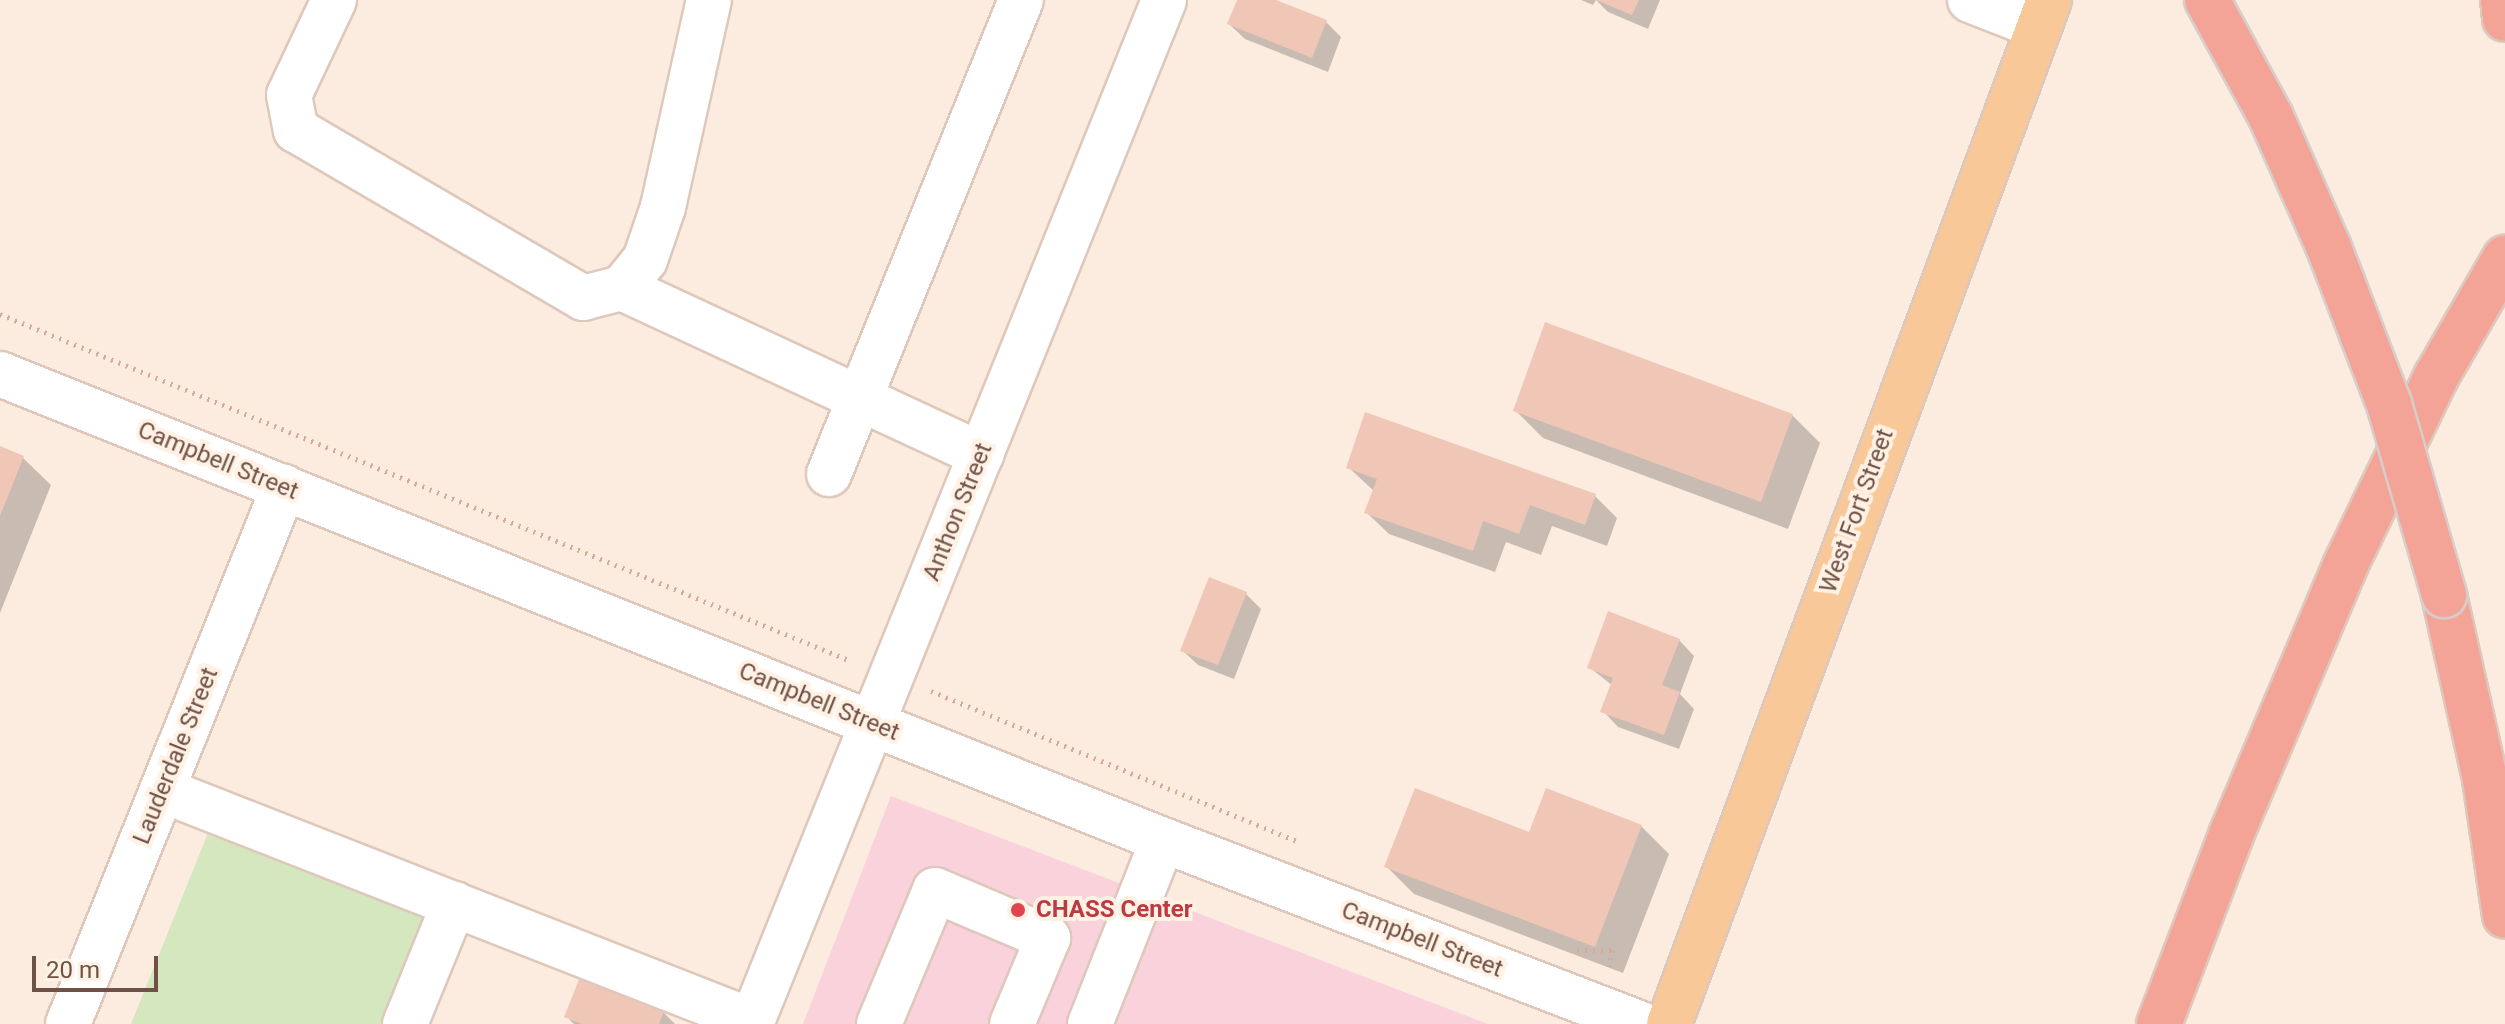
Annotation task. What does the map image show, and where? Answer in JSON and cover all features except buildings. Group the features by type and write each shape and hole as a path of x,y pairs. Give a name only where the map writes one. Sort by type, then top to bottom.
{"highway":[{"path":"2207,0 2271,117 2334,261 2394,419 2444,595 2485,779 2505,916"},
{"path":"2503,0 2505,19"},
{"path":"2159,1024 2231,835 2345,566 2436,377 2505,258"}],"main road":[{"name":"West Fort Street","path":"1669,1024 2044,14"}],"street":[{"path":"334,0 289,95 296,130 583,298 622,288 645,260 663,207 709,0"},
{"path":"829,474 1021,0"},
{"name":"Anthon Street","path":"752,1023 1164,0"},
{"path":"1970,0 2044,14"},
{"path":"622,288 858,402 981,455"},
{"name":"Campbell Street","path":"0,374 1163,840 1641,1024"},
{"name":"Lauderdale Street","path":"68,1024 284,487"},
{"path":"162,790 752,1023"},
{"path":"1090,1024 1163,840"},
{"path":"879,1024 935,890 1048,938 1012,1024"},
{"path":"405,1024 454,904"}],"path":[{"path":"0,314 1310,846"},
{"path":"1564,947 1613,950"}],"shaded area":[{"name":"CHASS Center","path":"891,796 1488,1024 803,1024"}],"green space":[{"path":"212,823 435,912 390,1024 131,1024"}],"place":[{"name":"CHASS Center","path":"1018,910"}]}
